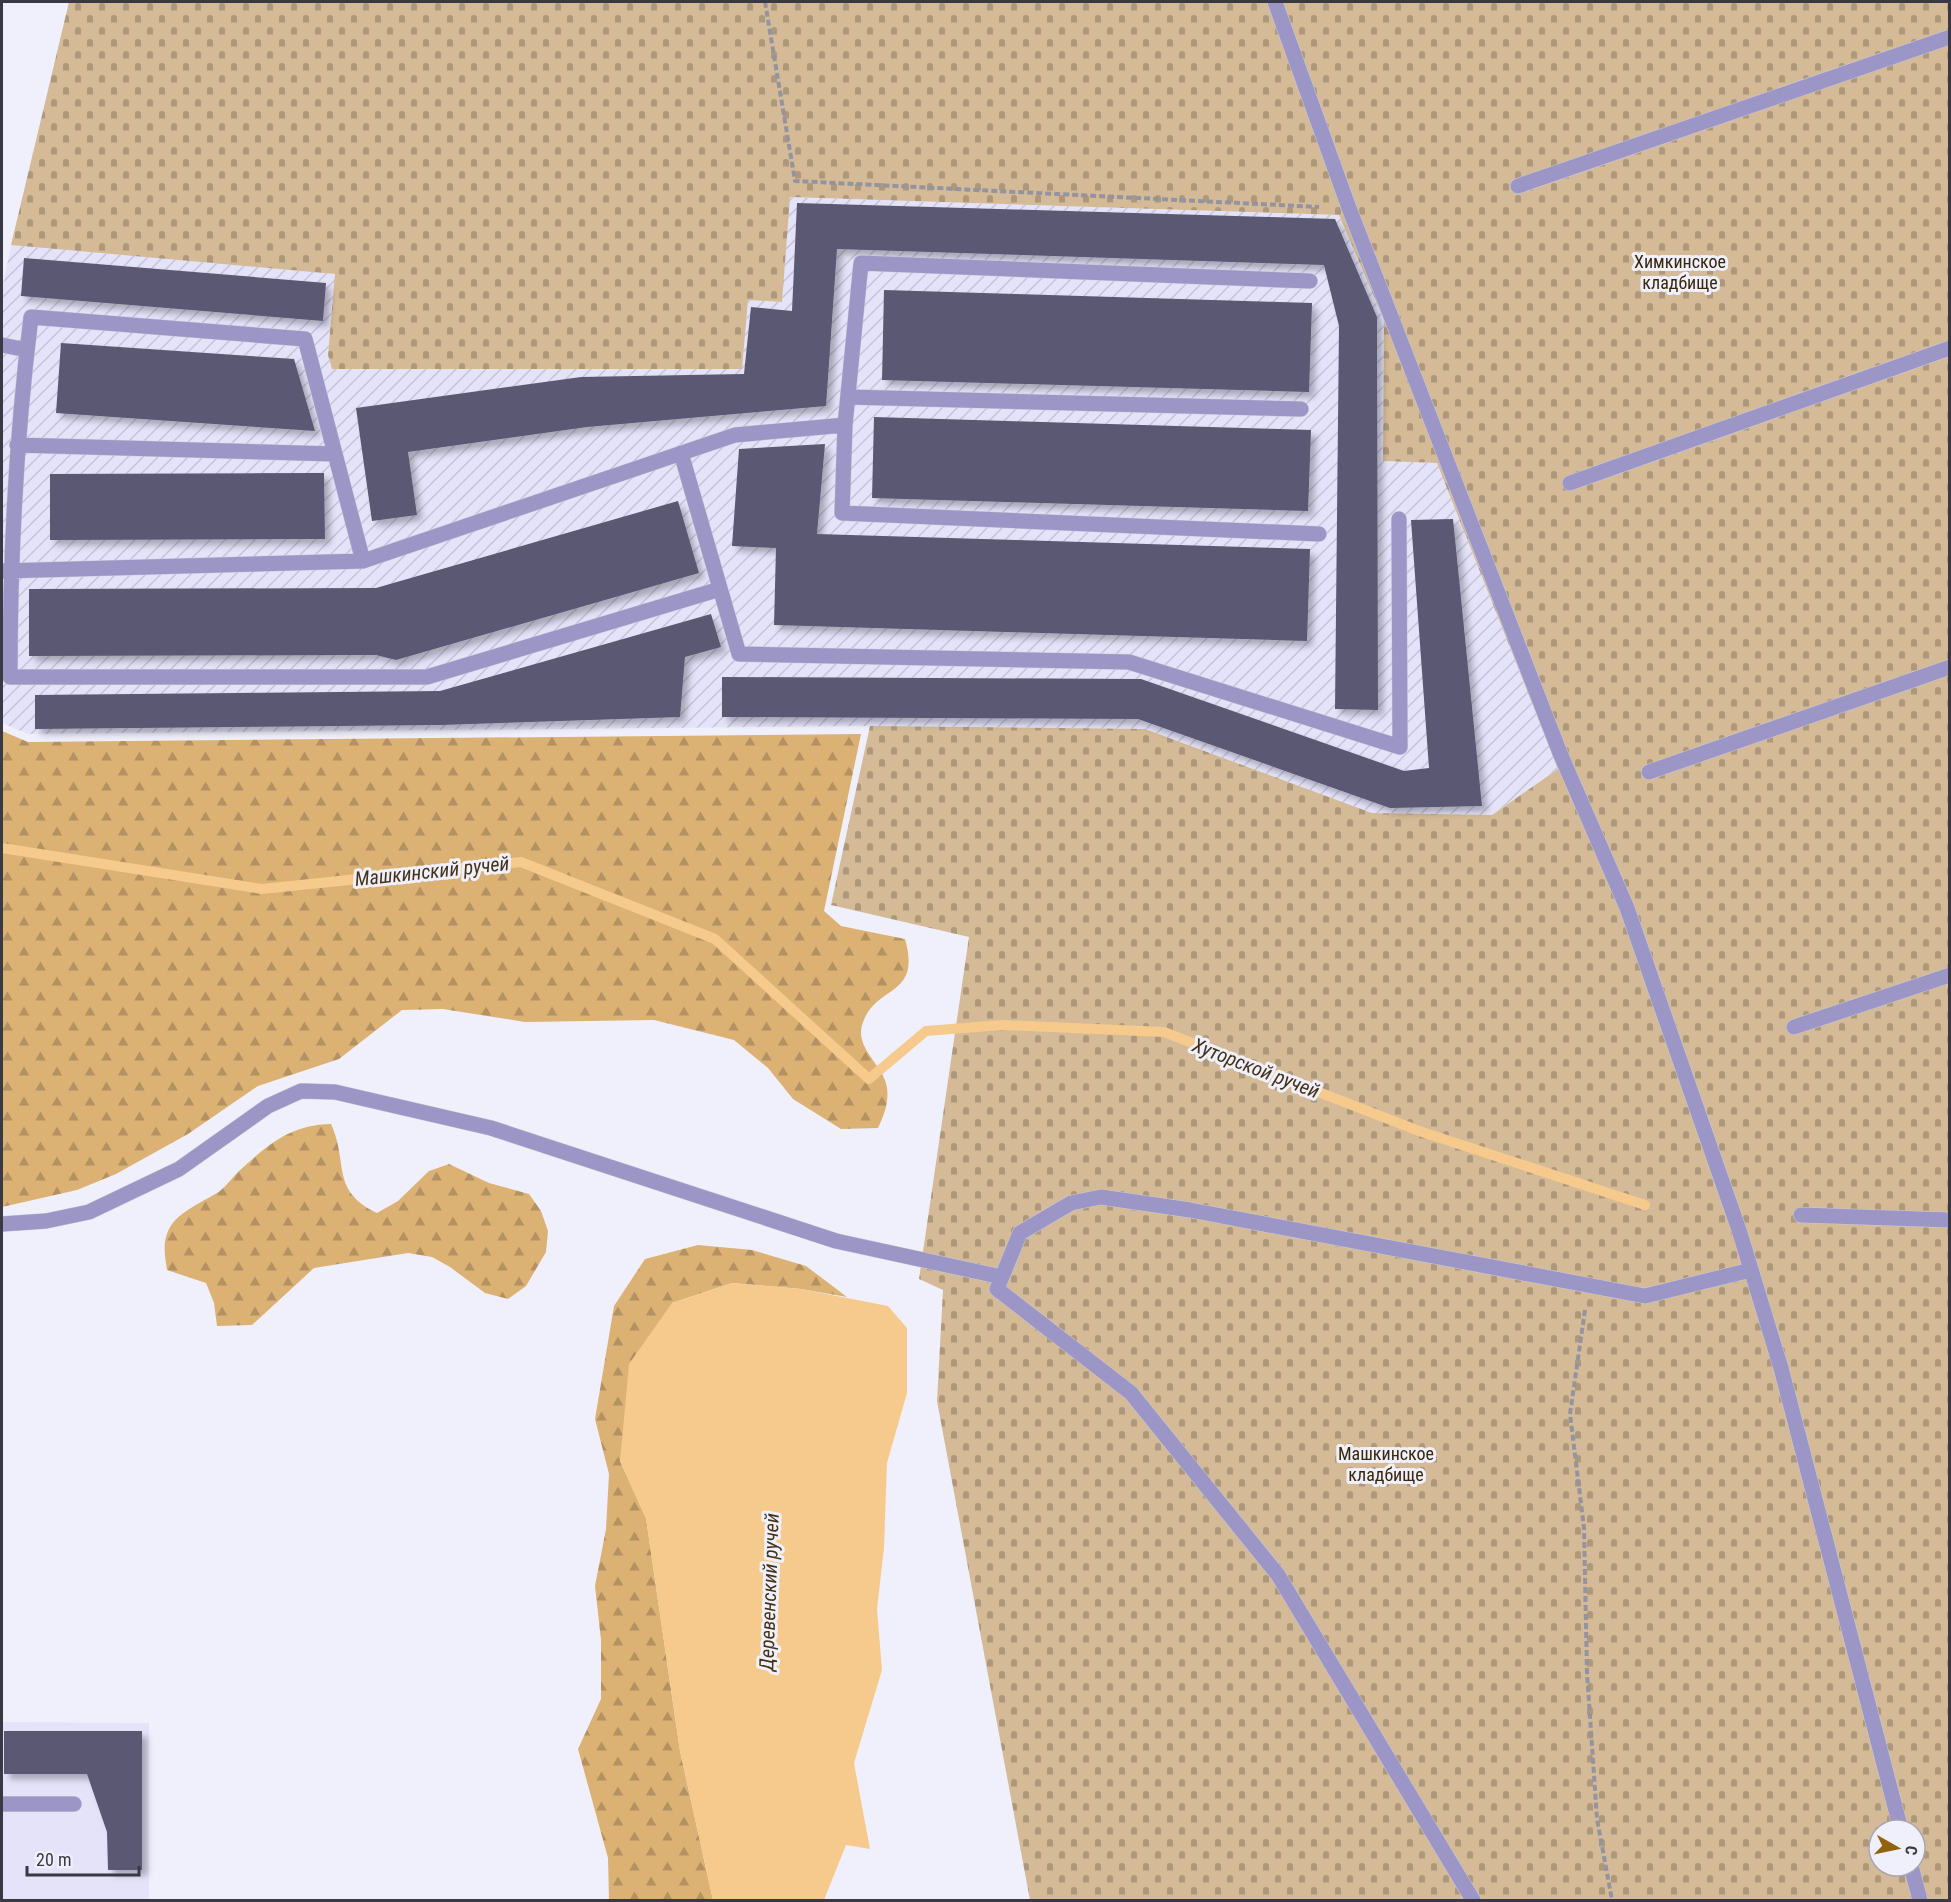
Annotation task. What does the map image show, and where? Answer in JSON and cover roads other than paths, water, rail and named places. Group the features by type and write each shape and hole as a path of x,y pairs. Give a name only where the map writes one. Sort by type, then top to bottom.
{"lane":[{"path":"1275,2 1349,208 1560,753 1627,908 1751,1270 1781,1368 1898,1818"},
{"path":"1518,186 1950,37"},
{"path":"1310,281 861,263 845,425 842,513 1319,534"},
{"path":"363,561 305,339 31,317 6,572 10,677 426,677 720,589"},
{"path":"2,345 27,350"},
{"path":"1570,483 1950,348"},
{"path":"849,397 1301,409"},
{"path":"6,572 363,561 735,435 845,425"},
{"path":"17,445 335,454"},
{"path":"681,453 739,654 1129,662 1400,747 1399,519"},
{"path":"1649,772 1950,668"},
{"path":"1794,1028 1950,975"},
{"path":"2,1224 46,1221 89,1212 179,1169 268,1106 301,1091 335,1092 491,1128 836,1241 1002,1277"},
{"path":"1473,1900 1278,1575 1131,1394 997,1289 1020,1233 1071,1203 1101,1197 1190,1210 1645,1296 1751,1270"},
{"path":"1801,1215 1950,1220"},
{"path":"2,1804 74,1804"},
{"path":"1914,1878 1920,1900"}],"water":[{"name":"Деревенский ручей","path":"732,1283 801,1289 888,1306 907,1328 907,1393 887,1463 884,1548 877,1609 882,1670 854,1763 870,1849 846,1845 824,1900 713,1900 680,1751 646,1519 620,1461 629,1364 672,1303"}],"waterway":[{"name":"Машкинский ручей","path":"2,848 262,889 521,862 715,939 869,1079 926,1031 1002,1025 1164,1032 1419,1131 1645,1205"}],"park label":[{"name":"Химкинское кладбище","path":"1680,271"},
{"name":"Машкинское кладбище","path":"1386,1463"}],"water label":[{"name":"Хуторской ручей","path":"1256,1068"}]}
